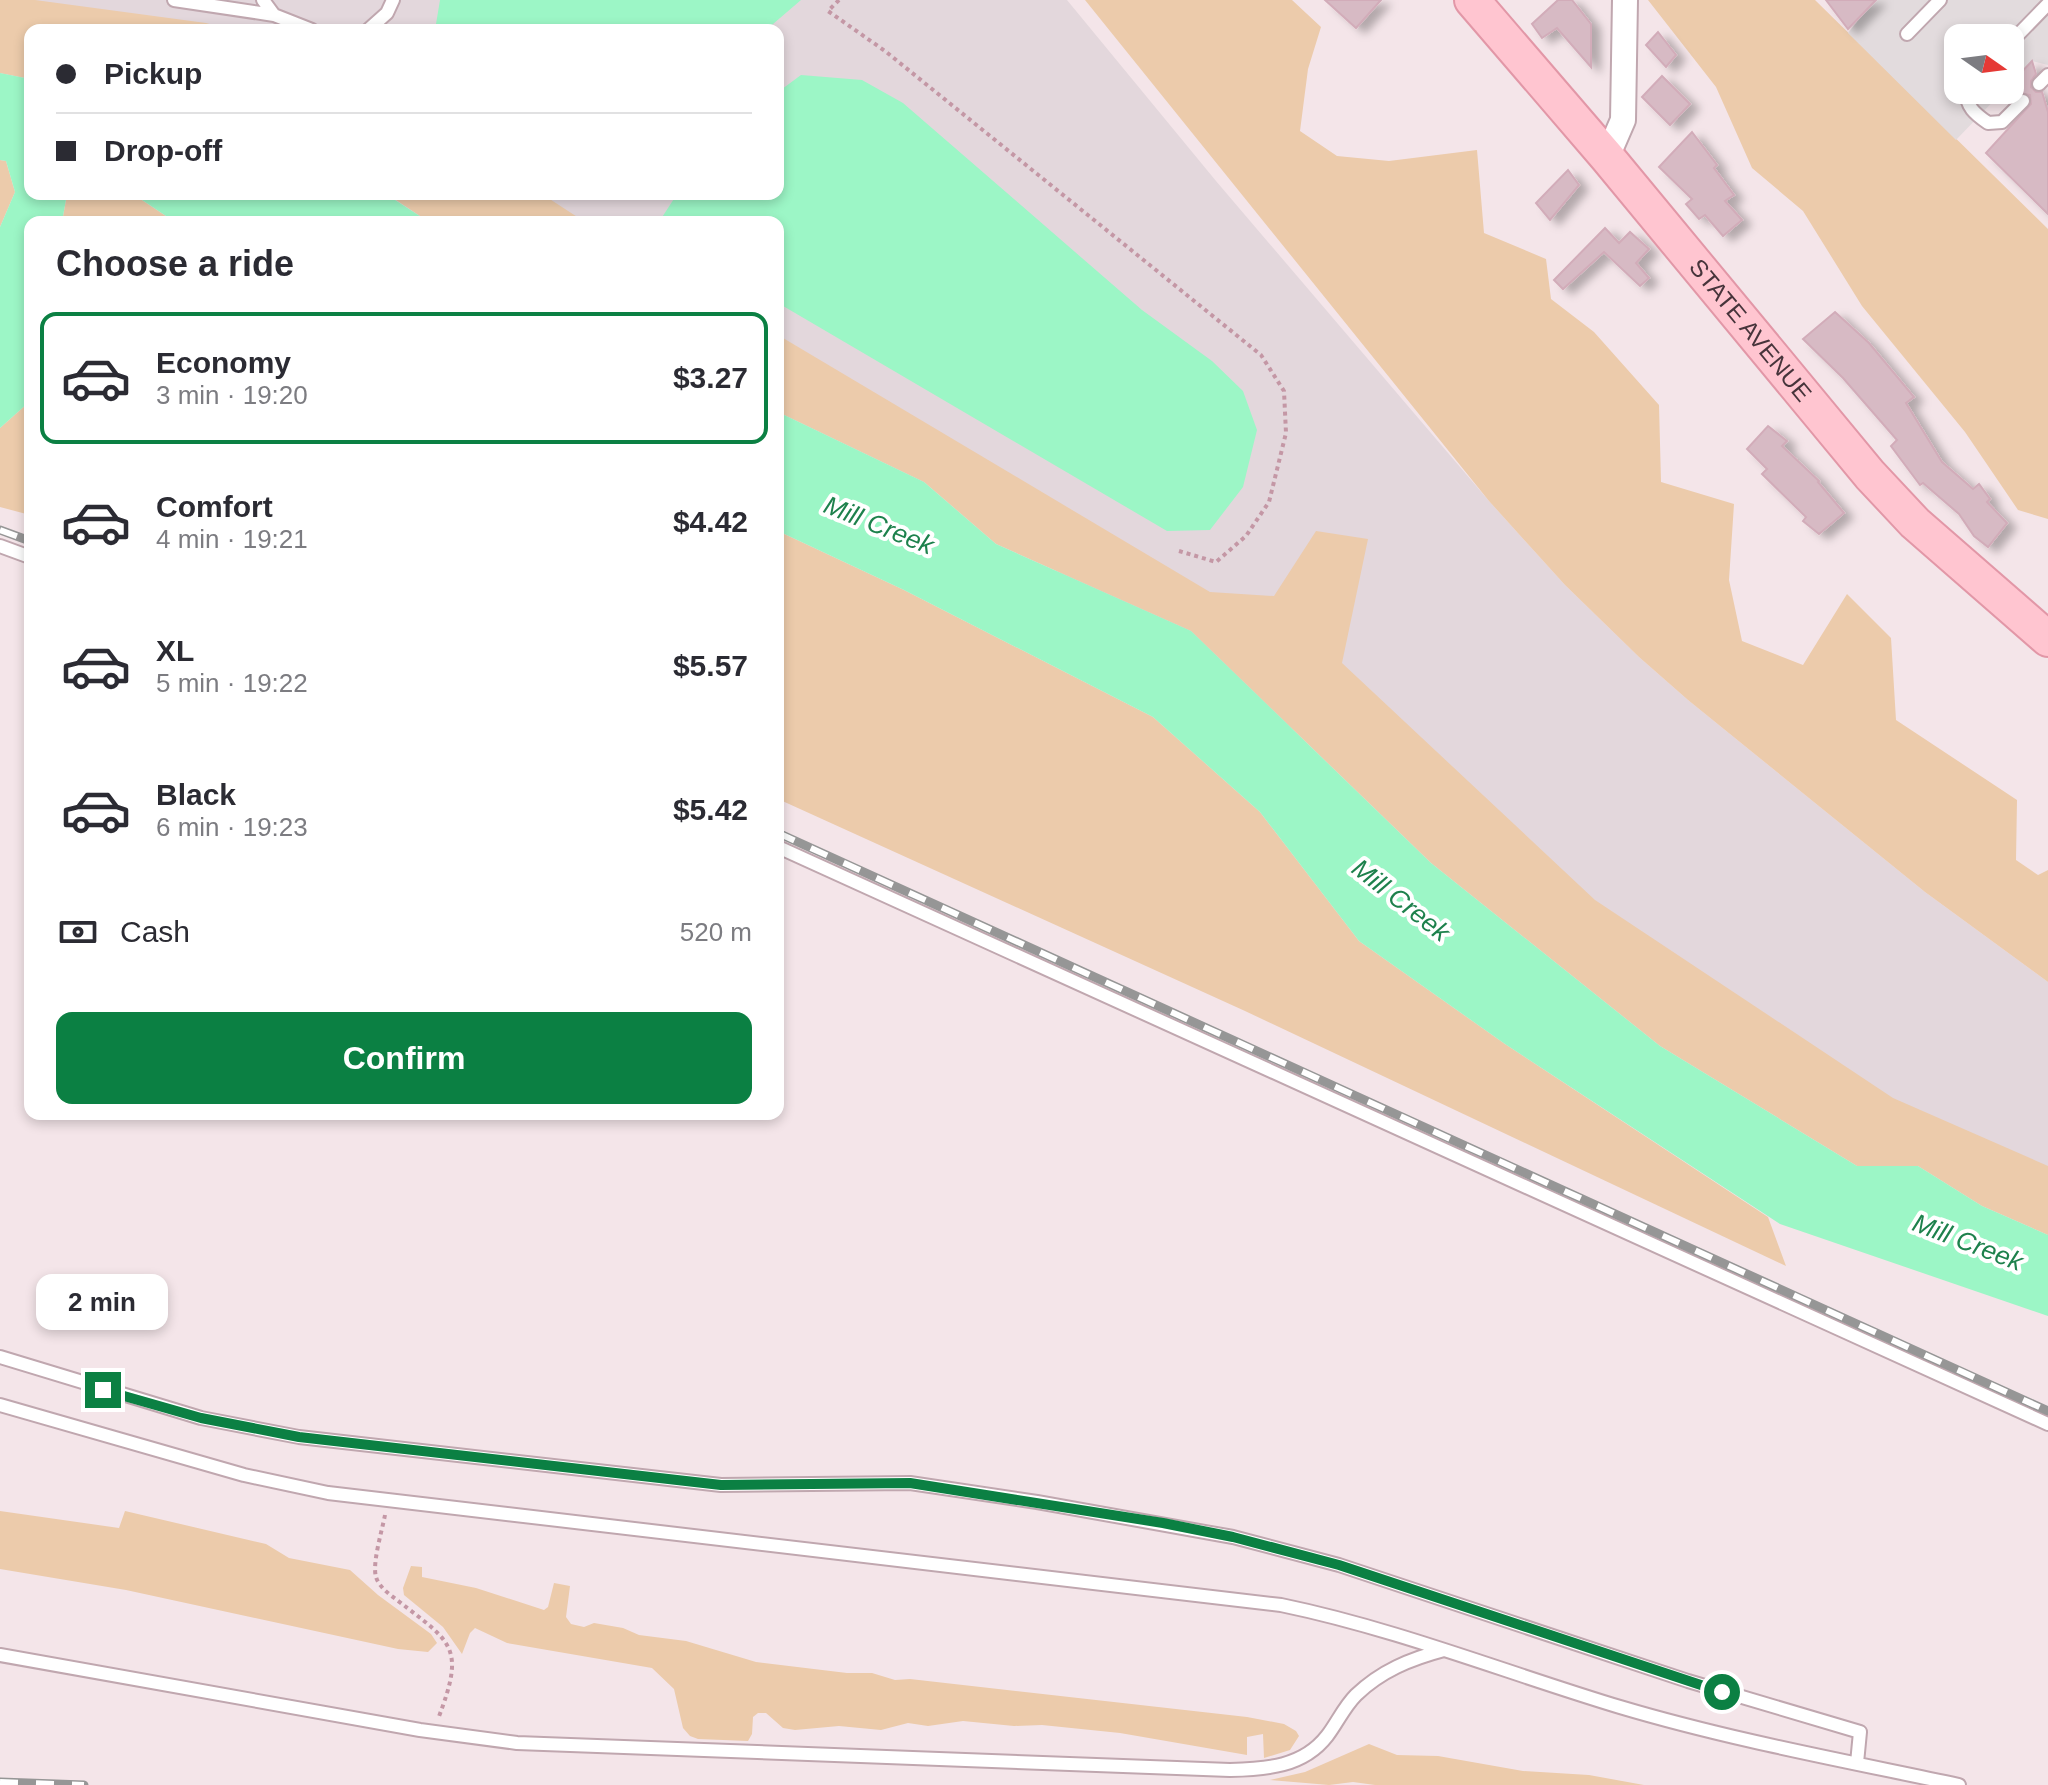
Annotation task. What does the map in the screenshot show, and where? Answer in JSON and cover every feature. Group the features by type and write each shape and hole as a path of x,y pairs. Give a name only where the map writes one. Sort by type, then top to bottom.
{"main road":[{"name":"STATE AVENUE","path":"1472,0 1607,157 1870,475 1915,523 2048,639"}],"street":[{"path":"1607,157 1623,120 1625,0"}],"lane":[{"path":"174,0 274,15 297,24"},
{"path":"263,0 274,15"},
{"path":"375,24 387,13 393,0"},
{"path":"1907,34 1940,0"},
{"path":"2024,29 2048,4"},
{"path":"1968,104 1988,123 2002,122 2020,104"},
{"path":"0,546 24,555"},
{"path":"784,850 2048,1424"},
{"path":"0,1357 201,1418 299,1437 721,1485 910,1483 1095,1511 1233,1537 1354,1570 1699,1685 1860,1732 1857,1763"},
{"path":"0,1405 270,1482 388,1500 1245,1600 1347,1620 1654,1717 1959,1785"},
{"path":"0,1655 432,1732 557,1746 822,1753 1180,1769 1268,1768 1294,1761 1318,1746 1349,1702 1376,1678 1406,1661 1444,1650"}],"path":[{"path":"839,0 828,11 885,51 1261,355 1284,391 1286,433 1269,502 1246,536 1216,562 1179,551"},
{"path":"388,1500 375,1569 376,1579 389,1594 441,1634 450,1654 451,1678 432,1732"}],"shaded area":[{"path":"0,0 1067,0 1216,181 1489,501 1565,585 1688,700 1925,892 2048,982 2048,1235 924,482 784,415 784,216 420,216 395,200 784,200 784,24 24,24 24,78 0,73"},
{"path":"0,0 35,0 210,24 24,24 24,78 0,73"},
{"path":"1085,0 1292,0 1321,27 1308,69 1300,131 1337,156 1389,161 1477,150 1484,233 1546,259 1551,299 1594,332 1659,405 1661,482 1734,504 1729,580 1742,641 1803,665 1847,594 1891,638 1896,720 2017,800 2016,860 2038,875 2048,870 2048,982 1925,892 1688,700 1565,585 1489,501"},
{"path":"1648,0 1815,0 2048,229 2048,519 2018,510 1965,432 1862,306 1803,211 1752,168 1716,87"},
{"path":"1876,0 2048,0 2048,65 2032,61 2024,69 2024,24 1944,24 1944,104 1991,104 1956,140 1848,33"},
{"path":"0,160 6,161 15,192 0,227"},
{"path":"66,200 142,200 166,216 63,216"},
{"path":"396,200 551,200 576,216 420,216"},
{"path":"784,339 1210,592 1274,596 1316,531 1368,539 1342,663 1595,900 1893,1098 2048,1166 2048,1235 1982,1206 1918,1166 1857,1166 1660,1046 1431,863 1191,631 996,544 924,482 784,415"},
{"path":"24,407 24,513 0,507 0,428"},
{"path":"784,534 904,590 1153,717 1260,812 1359,941 1505,1044 1768,1217 1786,1266 1245,1011 784,802"},
{"path":"0,1511 119,1528 125,1511 266,1544 289,1558 350,1570 431,1634 437,1643 428,1652 398,1649 126,1590 0,1569"},
{"path":"411,1566 422,1567 422,1577 476,1588 544,1610 548,1607 554,1583 570,1586 566,1617 571,1624 584,1627 594,1623 623,1628 639,1635 686,1641 756,1662 872,1673 895,1680 910,1679 1247,1717 1284,1724 1299,1736 1290,1750 1264,1758 1263,1734 1247,1737 1247,1755 1120,1733 1042,1725 1014,1726 963,1721 928,1726 908,1723 881,1730 839,1726 795,1730 783,1728 766,1713 758,1713 753,1717 752,1734 748,1741 698,1739 683,1728 674,1689 652,1668 507,1643 475,1628 462,1654 443,1627 404,1595 403,1588"},
{"path":"1369,1744 1397,1755 1438,1756 1523,1771 1589,1775 1644,1785 1375,1785 1353,1782 1329,1785 1270,1780 1305,1772"}],"water":[{"path":"440,0 801,0 773,24 436,24"},
{"path":"0,73 24,78 24,200 66,200 63,216 24,216 24,407 0,428 0,227 15,192 6,161 0,160"},
{"path":"801,75 862,80 903,103 1142,310 1212,361 1243,391 1257,430 1243,487 1210,530 1167,531 784,307 784,216 663,216 673,200 784,200 784,88"},
{"path":"142,200 395,200 420,216 166,216"},
{"name":"Mill Creek","path":"784,415 924,482 996,544 1191,631 1431,863 1660,1046 1857,1166 1918,1166 1982,1206 2048,1235 2048,1316 1780,1224 1505,1044 1359,941 1260,812 1153,717 904,590 784,534"}],"building":[{"path":"1325,0 1381,0 1356,28"},
{"path":"1558,0 1572,0 1591,24 1591,67 1557,28 1542,38 1532,24"},
{"path":"1826,0 1876,0 1848,29"},
{"path":"1658,32 1676,55 1666,67 1646,45"},
{"path":"2032,61 2036,74 2031,87 2036,92 2042,92 2048,112 2048,214 1986,153 2031,104 2030,95 2024,94 2024,70"},
{"path":"1662,76 1690,104 1670,125 1642,97"},
{"path":"1692,132 1717,165 1714,168 1734,195 1725,201 1742,220 1723,236 1705,215 1699,219 1686,204 1692,199 1659,167"},
{"path":"1568,170 1579,185 1550,220 1536,203"},
{"path":"1605,228 1619,243 1630,232 1649,249 1636,263 1649,278 1640,286 1604,252 1563,289 1554,280"},
{"path":"1835,312 1869,343 1914,397 1906,403 1942,462 1973,489 1979,484 1990,499 1987,502 2007,523 1988,547 1974,536 1959,514 1923,483 1920,485 1891,446 1897,440 1843,378 1803,339"},
{"path":"1768,426 1787,441 1782,446 1819,481 1844,513 1819,534 1803,521 1806,517 1762,474 1767,469 1747,449"}],"railway":[{"path":"0,530 24,539"},
{"path":"784,836 2048,1411"},
{"path":"0,1782 84,1785"}],"route":[{"path":"103,1390 201,1418 299,1437 721,1485 910,1483 1163,1523 1233,1537 1339,1565 1722,1692"}]}
